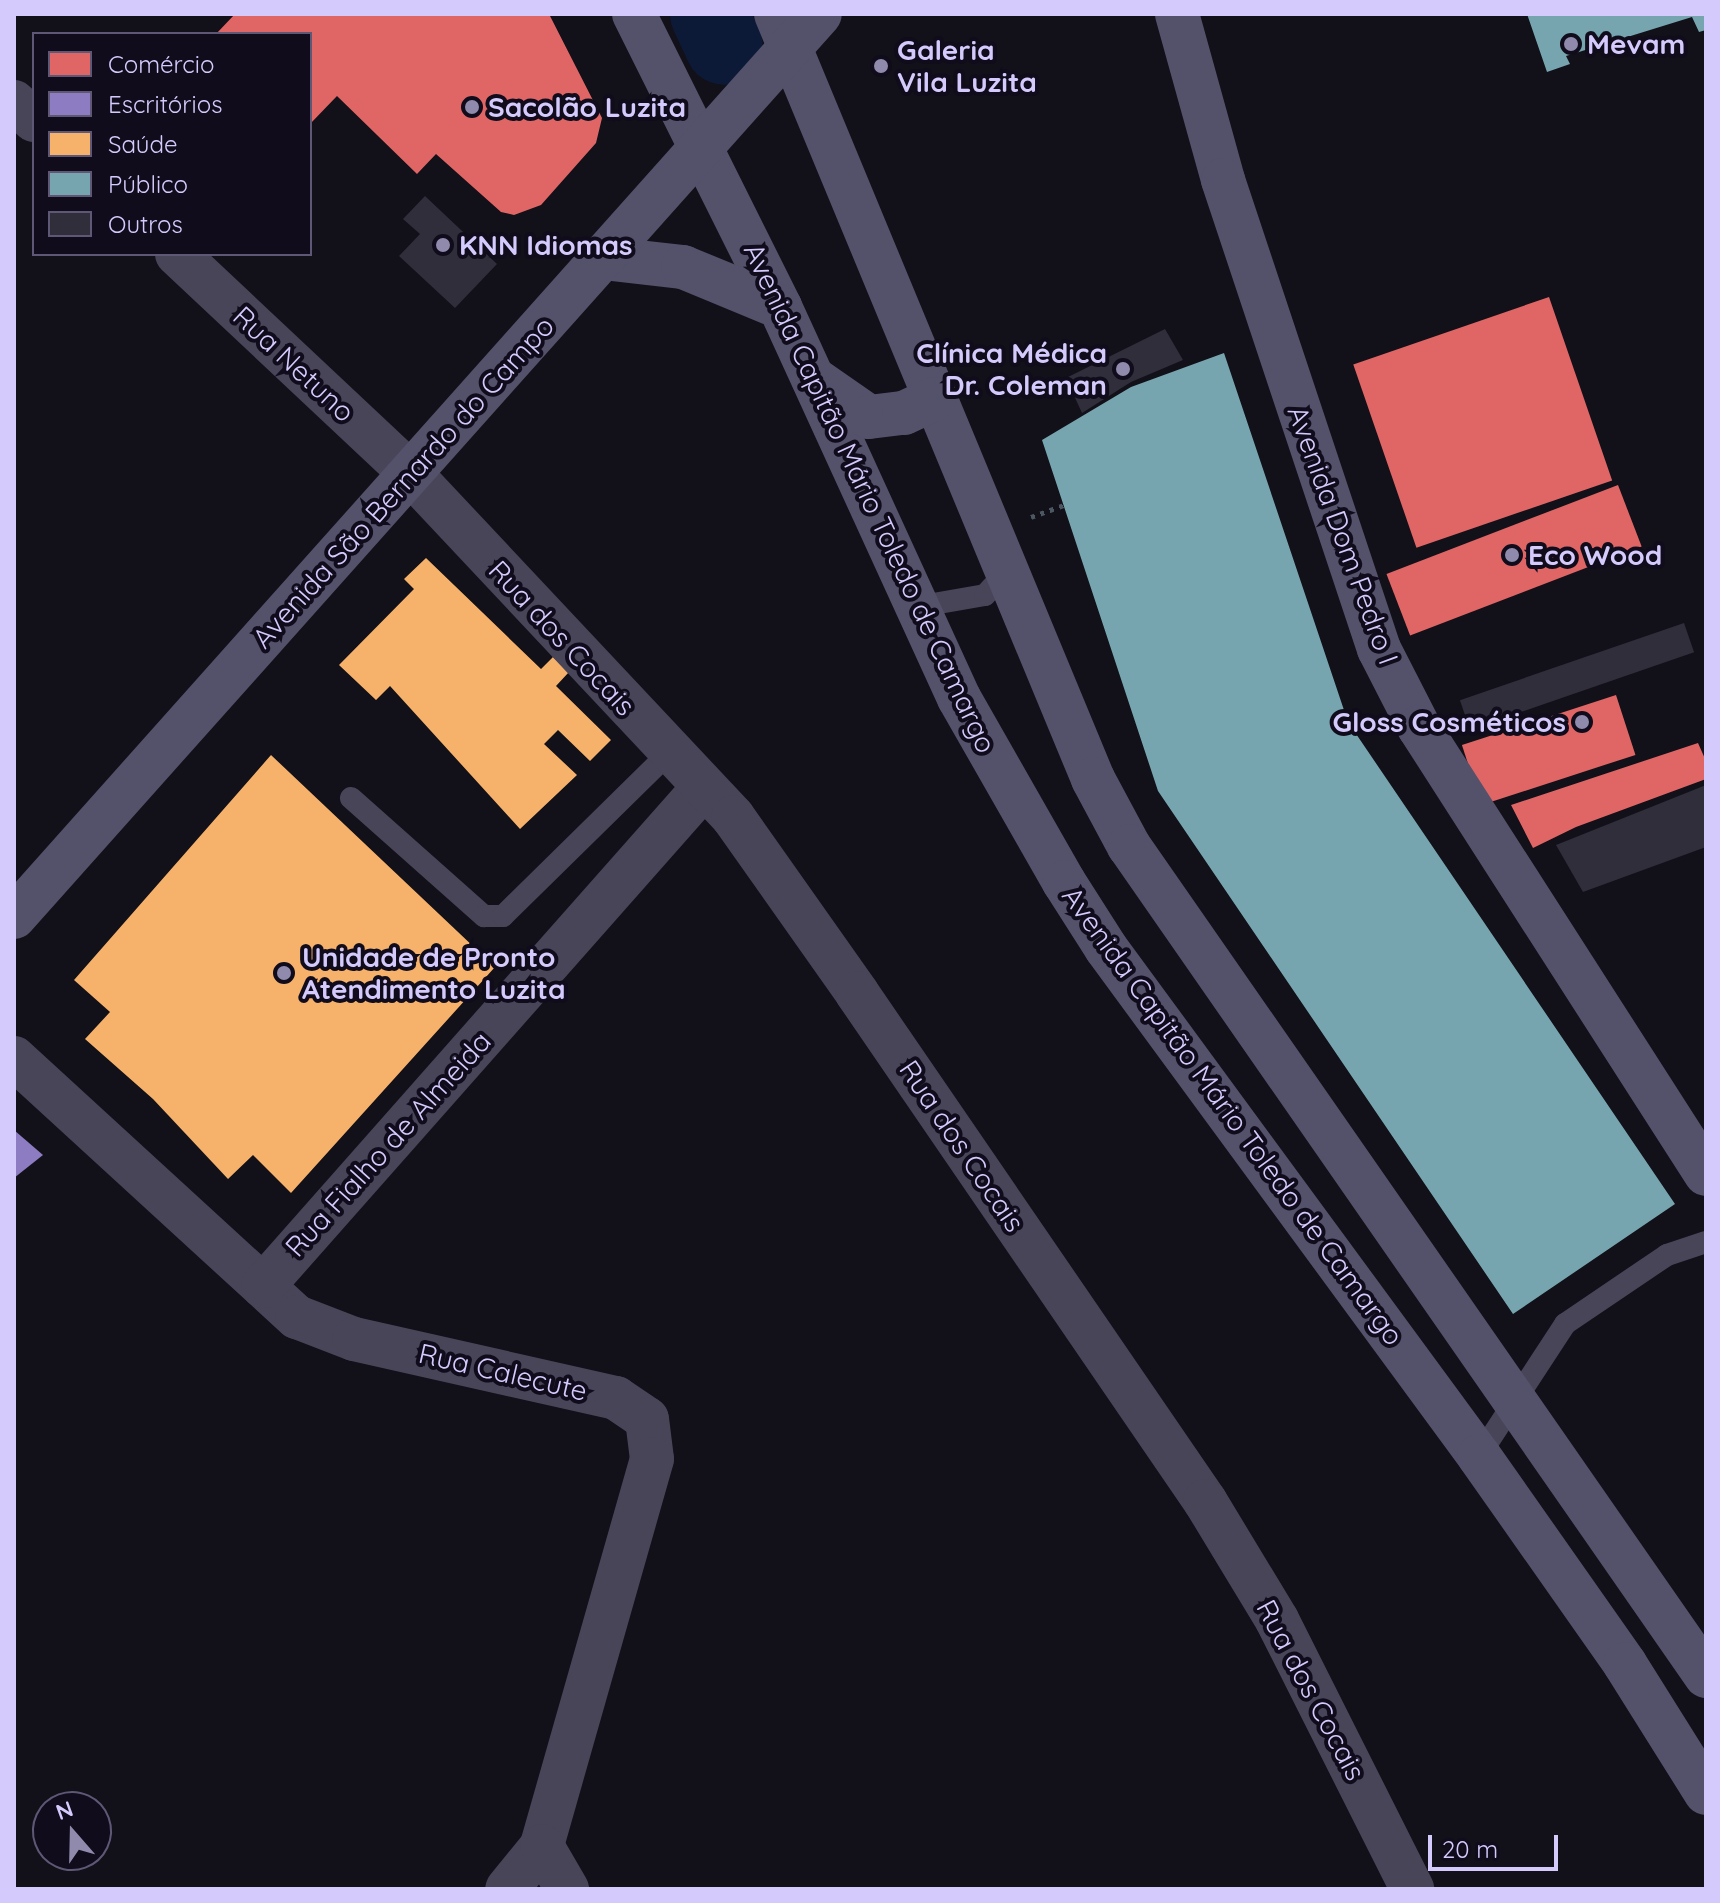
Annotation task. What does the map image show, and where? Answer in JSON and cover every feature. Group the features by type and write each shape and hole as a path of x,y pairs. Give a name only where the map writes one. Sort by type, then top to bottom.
{"main road":[{"name":"Avenida Capitão Mário Toledo de Camargo","path":"634,14 780,307 959,698 1106,948 1479,1456 1625,1664 1706,1793"},
{"name":"Avenida Dom Pedro I","path":"1177,14 1223,180 1379,649 1419,727 1706,1174"},
{"name":"Avenida São Bernardo do Campo","path":"14,917 701,148 796,25"},
{"path":"796,25 934,399 1093,779 1129,846 1516,1397 1706,1676"},
{"path":"603,258 683,267 780,307"},
{"path":"812,377 869,417 904,413 934,399"}],"street":[{"path":"14,102 32,118"},
{"name":"Rua Netuno","path":"179,256 411,474"},
{"name":"Rua dos Cocais","path":"411,474 669,753 733,817 1205,1501 1277,1620 1412,1889"},
{"name":"Rua Fialho de Almeida","path":"263,1286 704,787"},
{"name":"Rua Calecute","path":"14,1058 263,1286 316,1327 616,1398 647,1419 652,1459 542,1846"},
{"path":"507,1889 542,1846 567,1889"}],"lane":[{"path":"916,607 985,595 1007,571"},
{"path":"351,798 484,916 503,916 669,753"},
{"path":"1479,1456 1565,1324 1667,1255 1706,1242"}],"building: Comércio":[{"name":"Sacolão Luzita","path":"235,14 549,14 602,118 596,143 541,205 514,215 501,212 436,154 417,174 337,96 312,122 312,32 218,32"},
{"path":"1549,297 1612,480 1416,548 1353,364"},
{"name":"Eco Wood","path":"1618,485 1642,547 1410,635 1386,574"},
{"name":"Gloss Cosméticos","path":"1616,695 1635,755 1481,805 1462,745"},
{"path":"1698,743 1706,761 1706,779 1576,827 1533,848 1511,805"}],"building: Escritórios":[{"path":"14,1130 43,1155 14,1178"}],"building: Saúde":[{"path":"426,558 541,669 553,657 569,672 556,686 611,740 590,761 558,730 544,744 577,775 520,829 390,686 376,700 339,665 414,589 404,579"},
{"name":"Unidade de Pronto Atendimento Luzita","path":"271,755 495,967 291,1193 253,1155 228,1179 153,1099 85,1039 110,1012 74,980"}],"building: Público":[{"name":"Mevam","path":"1527,14 1706,14 1706,30 1699,32 1692,17 1566,56 1570,64 1547,72"},
{"path":"1224,353 1348,722 1675,1204 1513,1314 1158,791 1042,440 1131,387"}],"building: Outros":[{"name":"KNN Idiomas","path":"425,196 497,264 455,308 399,256 420,234 403,219"},
{"name":"Clínica Médica Dr. Coleman","path":"1165,329 1183,360 1131,382 1082,413 1066,378"},
{"path":"1684,623 1694,652 1470,729 1460,700"},
{"path":"1706,785 1706,847 1583,892 1556,845"}],"waterway":[{"path":"709,14 724,46"}],"place":[{"name":"Mevam","path":"1571,44"},
{"name":"Galeria Vila Luzita","path":"881,66"},
{"name":"Sacolão Luzita","path":"472,107"},
{"name":"KNN Idiomas","path":"443,245"},
{"name":"Clínica Médica Dr. Coleman","path":"1123,369"},
{"name":"Eco Wood","path":"1512,555"},
{"name":"Gloss Cosméticos","path":"1582,722"},
{"name":"Unidade de Pronto Atendimento Luzita","path":"284,973"}]}
